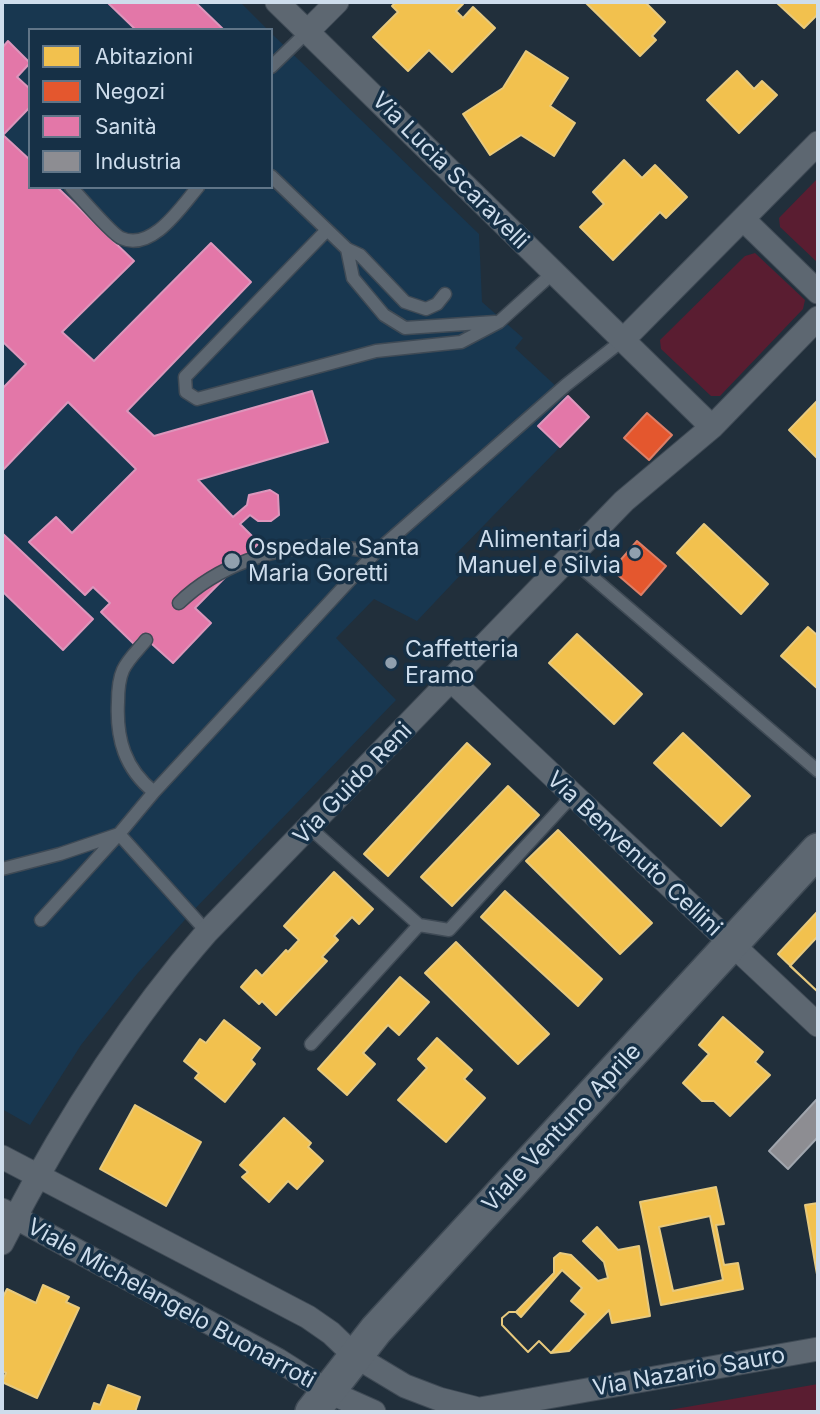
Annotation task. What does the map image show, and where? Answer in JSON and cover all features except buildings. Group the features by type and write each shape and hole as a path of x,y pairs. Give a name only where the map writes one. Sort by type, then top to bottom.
{"main road":[{"name":"Viale Ventuno Aprile","path":"320,1402 355,1356 818,850"}],"street":[{"name":"Via Lucia Scaravelli","path":"277,2 712,427"},
{"path":"308,31 337,2"},
{"path":"624,340 818,143"},
{"path":"744,220 818,292"},
{"name":"Via Guido Reni","path":"37,1177 94,1080 120,1042 207,932 624,501 712,427 818,318"},
{"name":"Via Benvenuto Cellini","path":"452,681 818,1026"},
{"name":"Viale Michelangelo Buonarroti","path":"2,1157 308,1317 331,1333 355,1356"},
{"name":"Viale Michelangelo Buonarroti","path":"37,1177 8,1214 278,1360 320,1402"},
{"path":"2,1243 8,1214"},
{"name":"Via Nazario Sauro","path":"355,1356 405,1386 469,1411 818,1349"},
{"path":"320,1402 374,1412"}],"lane":[{"path":"273,65 308,31"},
{"path":"273,178 347,249 360,255 405,302 426,309 437,304 445,295"},
{"path":"73,189 120,238 136,241 157,234 196,189"},
{"path":"327,230 185,377 186,392 197,400 376,351 461,342 499,322 553,273"},
{"path":"347,249 354,278 384,315 405,328 499,322"},
{"path":"41,920 375,553 566,385 624,340"},
{"path":"179,603 192,589 211,577 256,558 326,546 375,553"},
{"path":"569,557 818,771"},
{"path":"146,640 123,669 118,691 118,737 126,760 139,780 155,792"},
{"path":"310,828 419,925 449,930 572,796"},
{"path":"2,869 60,854 119,834"},
{"path":"119,834 207,932"},
{"path":"311,1044 419,925"}],"shaded area":[{"name":"Ospedale Santa Maria Goretti","path":"2,2 240,2 266,28 28,28 28,189 273,189 273,35 479,234 482,302 523,338 515,348 589,417 455,555 468,567 417,621 374,599 336,638 396,700 190,914 137,974 81,1045 30,1125 2,1109"},
{"path":"818,178 818,263 780,227 779,218"},
{"path":"755,253 805,300 803,309 720,396 711,396 661,349 660,340 745,256"},
{"path":"818,1384 818,1412 658,1412"}],"place":[{"name":"Alimentari da Manuel e Silvia","path":"635,553"},
{"name":"Ospedale Santa Maria Goretti","path":"232,561"},
{"name":"Caffetteria Eramo","path":"391,663"}]}
